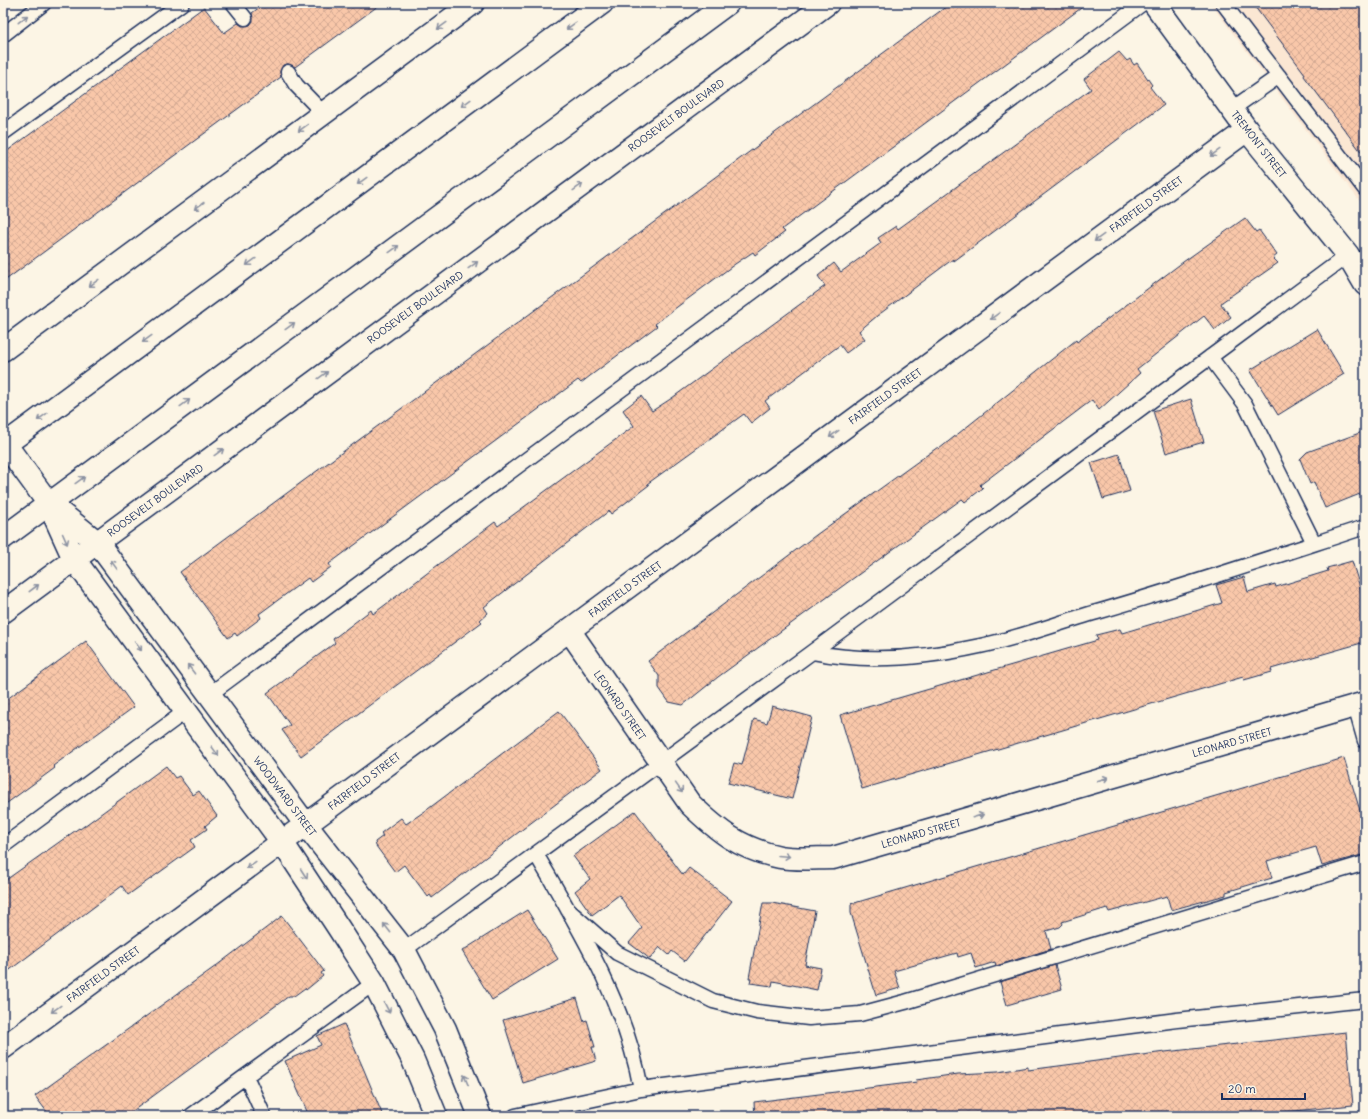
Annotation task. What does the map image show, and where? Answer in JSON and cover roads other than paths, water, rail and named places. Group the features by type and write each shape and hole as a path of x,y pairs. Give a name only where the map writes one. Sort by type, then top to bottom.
{"main road":[{"path":"3,350 473,3"},
{"path":"4,444 602,3"},
{"path":"3,538 728,3"},
{"name":"ROOSEVELT BOULEVARD","path":"3,612 828,3"},
{"name":"TREMONT STREET","path":"1154,3 1247,130 1348,255 1365,284"},
{"name":"FAIRFIELD STREET","path":"3,1048 1247,130"},
{"name":"WOODWARD STREET","path":"4,444 49,504 74,559 282,842 374,983 412,1060 436,1116"},
{"name":"WOODWARD STREET","path":"49,504 97,542 306,825 404,950 445,1029 480,1116"},
{"name":"LEONARD STREET","path":"569,630 690,804 715,828 744,846 781,857 833,858 1360,704"}],"lane":[{"path":"3,35 44,3"},
{"path":"3,133 182,3"},
{"path":"233,3 245,18"},
{"path":"210,694 1143,3"},
{"path":"1224,3 1365,189"},
{"path":"288,72 296,85 324,114"},
{"path":"1232,109 1279,76"},
{"path":"404,950 812,652 1348,255"},
{"path":"1210,357 1245,404 1314,543"},
{"path":"812,652 835,656 871,658 920,655 980,646 1126,603 1365,527"},
{"path":"1360,704 1365,741"},
{"path":"3,846 186,711"},
{"path":"536,854 588,944 618,1013 637,1068 641,1089"},
{"path":"568,910 617,953 713,1001 757,1012 809,1018 860,1014 905,1002 1365,864"},
{"path":"191,1116 374,983"},
{"path":"515,1116 641,1089 1177,1020 1365,1000"},
{"path":"246,1076 264,1116"}]}
